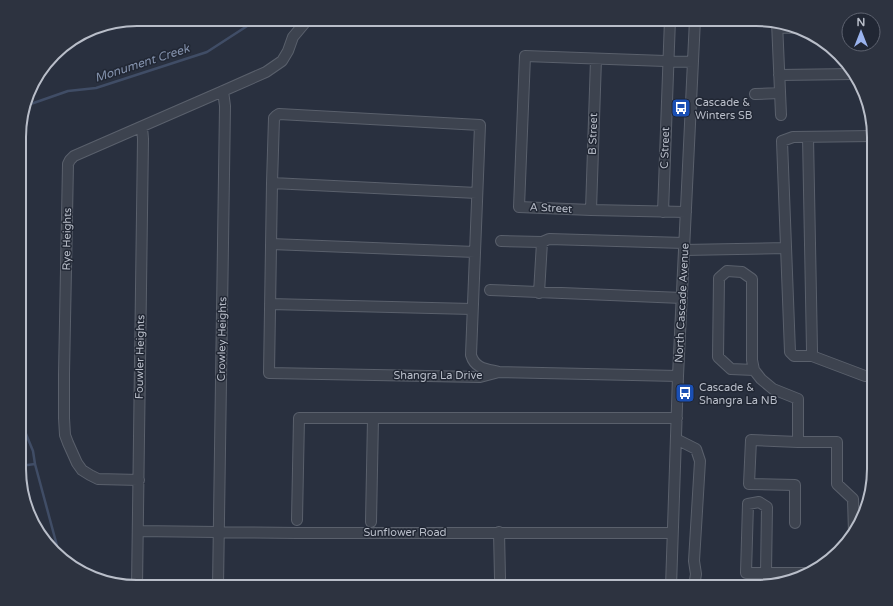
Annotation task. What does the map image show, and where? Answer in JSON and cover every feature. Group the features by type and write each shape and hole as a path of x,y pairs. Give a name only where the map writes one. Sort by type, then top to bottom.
{"street":[{"name":"Rye Heights","path":"139,480 98,479 90,475 82,470 77,463 65,435 64,374 68,164 74,156 266,72 282,61 288,51 293,37 302,26"},
{"name":"C Street","path":"663,212 670,26"},
{"name":"North Cascade Avenue","path":"671,580 678,376 695,26"},
{"path":"777,28 781,115"},
{"name":"A Street","path":"596,59 525,56 519,207 686,212"},
{"path":"596,59 693,62"},
{"name":"B Street","path":"591,210 596,59"},
{"path":"779,75 847,74"},
{"name":"Crowley Heights","path":"218,580 225,106 223,92"},
{"path":"755,94 780,93"},
{"path":"472,309 270,304 274,118 279,114 480,125 471,356 476,365 499,372"},
{"name":"Fouwler Heights","path":"137,580 142,127"},
{"path":"867,136 793,137 782,141 790,352 794,356 812,356 867,376"},
{"path":"808,137 812,356"},
{"path":"272,182 477,193"},
{"path":"501,241 542,242 549,239 684,247 786,248"},
{"path":"539,293 542,242"},
{"path":"271,244 475,252"},
{"path":"754,370 731,368 718,357 719,278 727,271 742,272 752,280 752,360 754,370 761,379 773,389 798,399 798,442"},
{"path":"490,290 682,298"},
{"name":"Shangra La Drive","path":"270,304 269,373 480,377 499,372 678,376"},
{"path":"297,520 299,418 677,418"},
{"path":"371,522 373,418"},
{"path":"676,439 696,449 700,461 694,561 696,574 695,580"},
{"path":"795,523 795,485 749,484 751,440 837,442 837,484 853,499 854,522"},
{"path":"773,576 767,507 759,502 748,504 746,572 773,576 790,575"},
{"name":"Sunflower Road","path":"138,531 297,533 672,533"},
{"path":"499,532 500,578"}],"waterway":[{"name":"Monument Creek","path":"31,104 68,91 96,88 207,52 247,26"},
{"name":"Monument Creek","path":"26,434 33,451 35,464 57,547"},
{"path":"26,465 35,464"}],"place":[{"name":"Cascade & Winters SB","path":"681,108"},
{"name":"Cascade & Shangra La NB","path":"685,393"}]}
